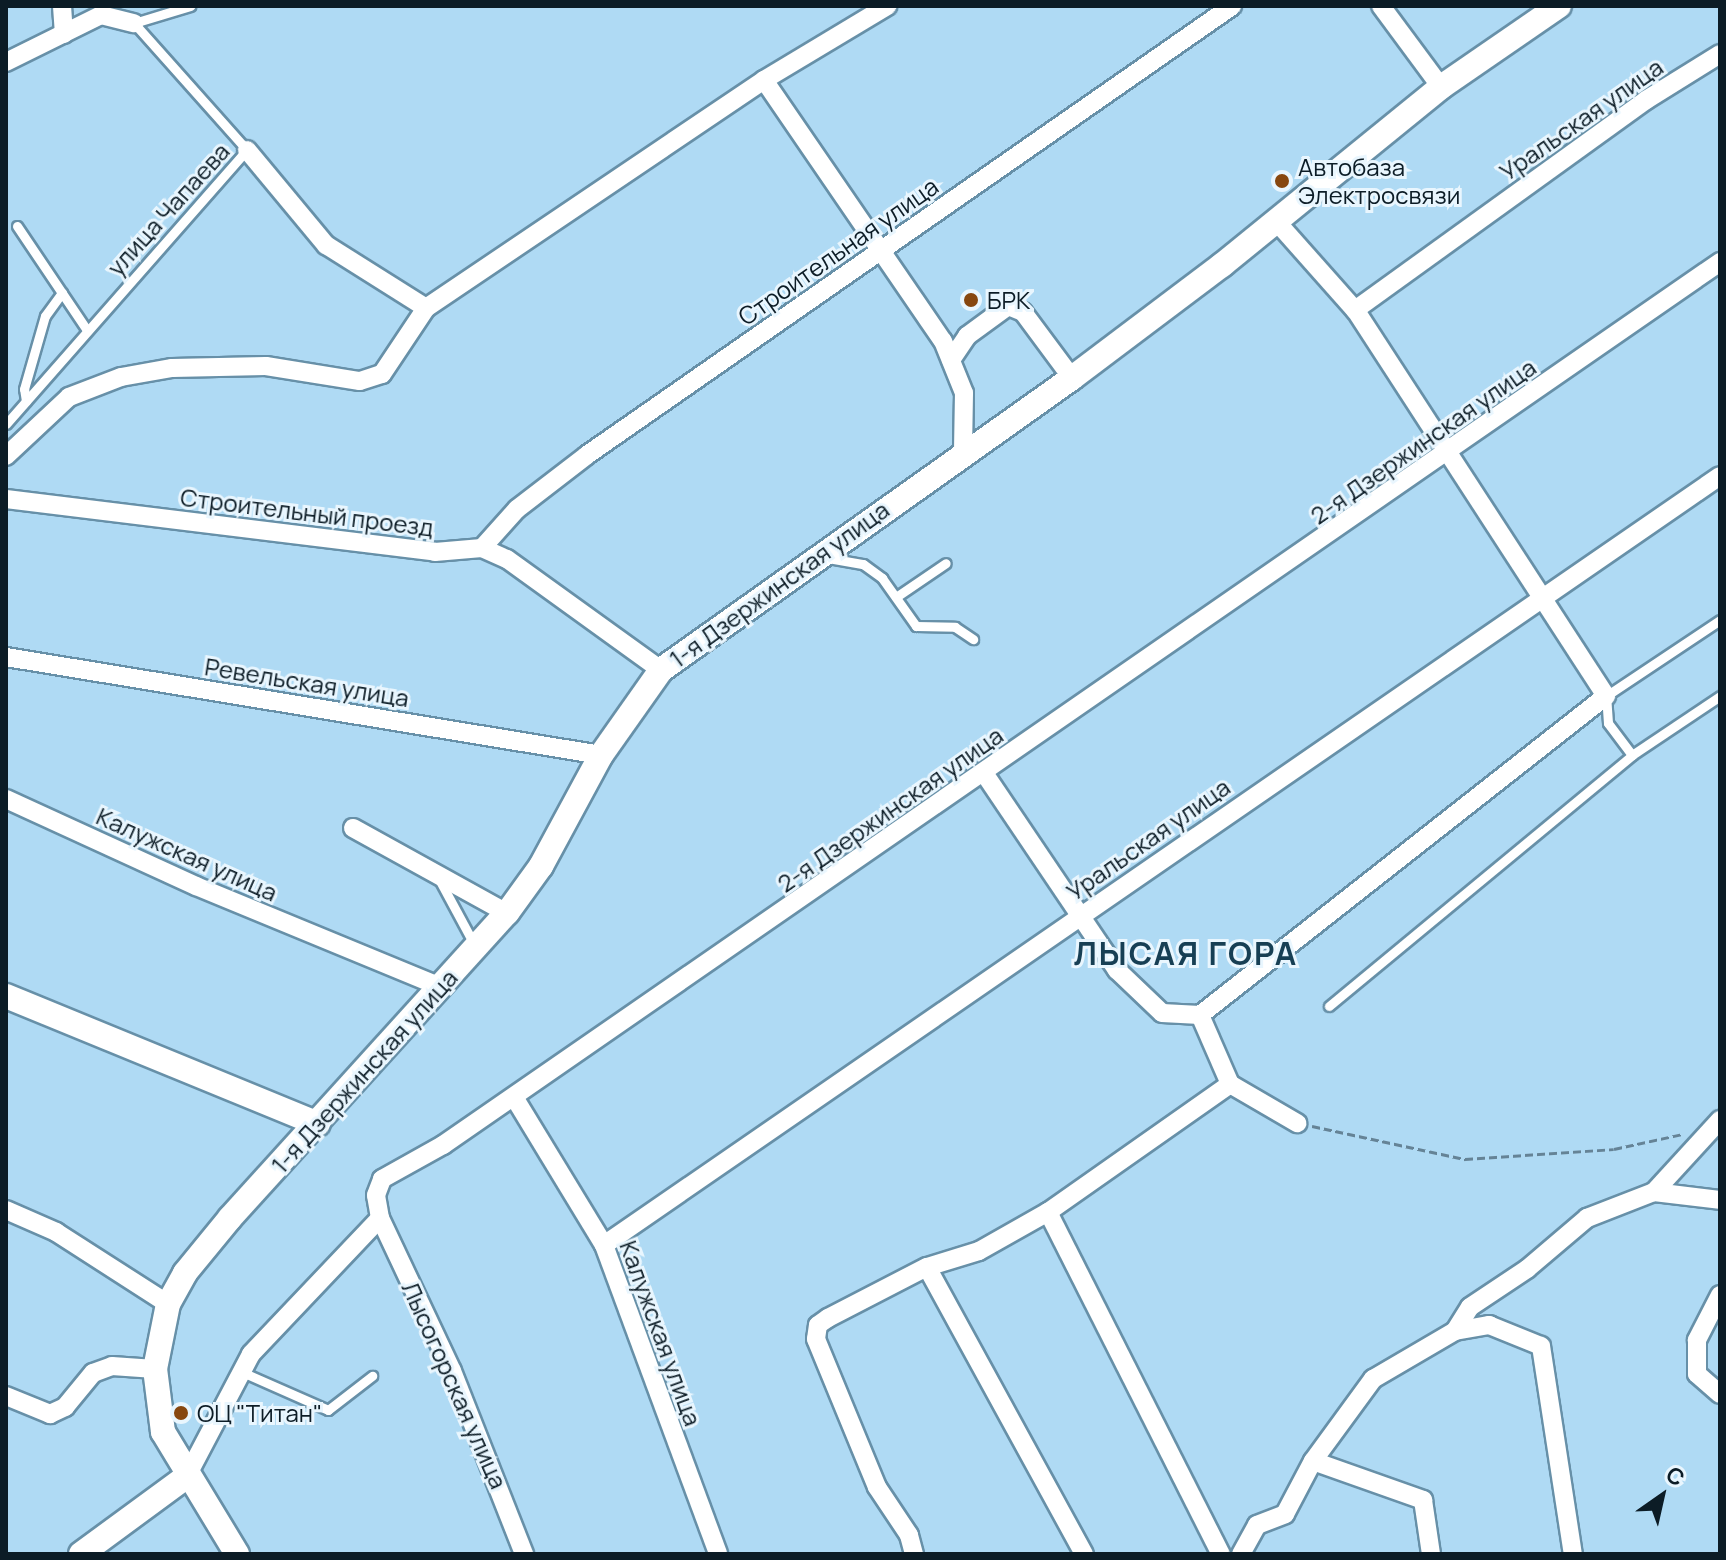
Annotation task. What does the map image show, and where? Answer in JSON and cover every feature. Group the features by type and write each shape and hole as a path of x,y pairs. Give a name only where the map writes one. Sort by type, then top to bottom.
{"street":[{"path":"62,6 64,34"},
{"path":"6,456 69,397 121,377 172,368 266,366 360,381 382,374 426,308 764,80 887,6"},
{"name":"Строительная улица","path":"482,548 517,509 587,455 1232,6"},
{"path":"1381,6 1441,87"},
{"name":"1-я Дзержинская улица","path":"237,1554 163,1432 155,1369 168,1304 185,1273 230,1218 507,913 541,866 601,755 661,670 963,452 1072,378 1276,221 1441,87 1559,6"},
{"path":"6,62 106,14 134,23"},
{"name":"Уральская улица","path":"1355,310 1646,100 1720,54"},
{"path":"764,80 882,250 951,360 964,393 963,452"},
{"path":"247,150 326,245 426,308"},
{"path":"984,773 1083,914 1117,970 1152,1005 1177,1018 1200,1015 1606,696 1355,310 1276,221"},
{"name":"2-я Дзержинская улица","path":"380,1218 376,1195 382,1179 514,1097 1450,452 1720,262"},
{"path":"951,360 967,336 1008,306 1023,312 1072,378"},
{"name":"Уральская улица","path":"604,1245 1720,476"},
{"name":"Строительный проезд","path":"6,499 435,552 482,548"},
{"path":"482,548 507,559 661,670"},
{"name":"Ревельская улица","path":"6,657 601,755"},
{"name":"Калужская улица","path":"6,799 196,886 439,986"},
{"path":"353,828 507,913"},
{"path":"6,996 318,1124"},
{"path":"1200,1015 1230,1084 1297,1123"},
{"path":"914,1554 909,1535 877,1487 816,1339 818,1325 927,1267 979,1251 1048,1212 1230,1084"},
{"name":"Калужская улица","path":"514,1097 604,1245 718,1554"},
{"path":"1455,1331 1470,1307 1527,1269 1587,1218 1654,1192 1717,1123"},
{"path":"1654,1192 1720,1200"},
{"path":"6,1210 56,1232 168,1304"},
{"path":"1048,1212 1221,1554"},
{"path":"81,1554 187,1476 251,1354 380,1218"},
{"name":"Лысогорская улица","path":"380,1218 452,1371 524,1554"},
{"path":"927,1267 1084,1554"},
{"path":"1720,1295 1697,1340 1697,1374 1720,1394"},
{"path":"1241,1554 1257,1525 1285,1514 1313,1461 1373,1379 1455,1331 1489,1325 1541,1346 1573,1554"},
{"path":"6,1396 50,1414 65,1407 93,1373 112,1366 155,1369"},
{"path":"1313,1461 1423,1500 1431,1554"}],"lane":[{"path":"134,23 190,6"},
{"name":"улица Чапаева","path":"6,424 247,150 134,23"},
{"path":"17,226 87,330"},
{"path":"26,401 24,389 45,316 62,293"},
{"path":"817,556 863,564 896,597 916,626 955,627 973,639"},
{"path":"896,597 946,563"},
{"path":"1632,755 1608,723 1606,696 1720,620"},
{"path":"1329,1006 1632,755 1720,696"},
{"path":"435,873 460,910 475,947"},
{"path":"242,1372 328,1410 372,1376"}],"path":[{"path":"1297,1123 1465,1159 1614,1149 1717,1123"}],"place":[{"name":"Автобаза Электросвязи","path":"1282,181"},
{"name":"БРК","path":"971,300"},
{"name":"ОЦ \"Титан\"","path":"181,1413"}],"district":[{"name":"ЛЫСАЯ ГОРА","path":"1186,953"}]}
